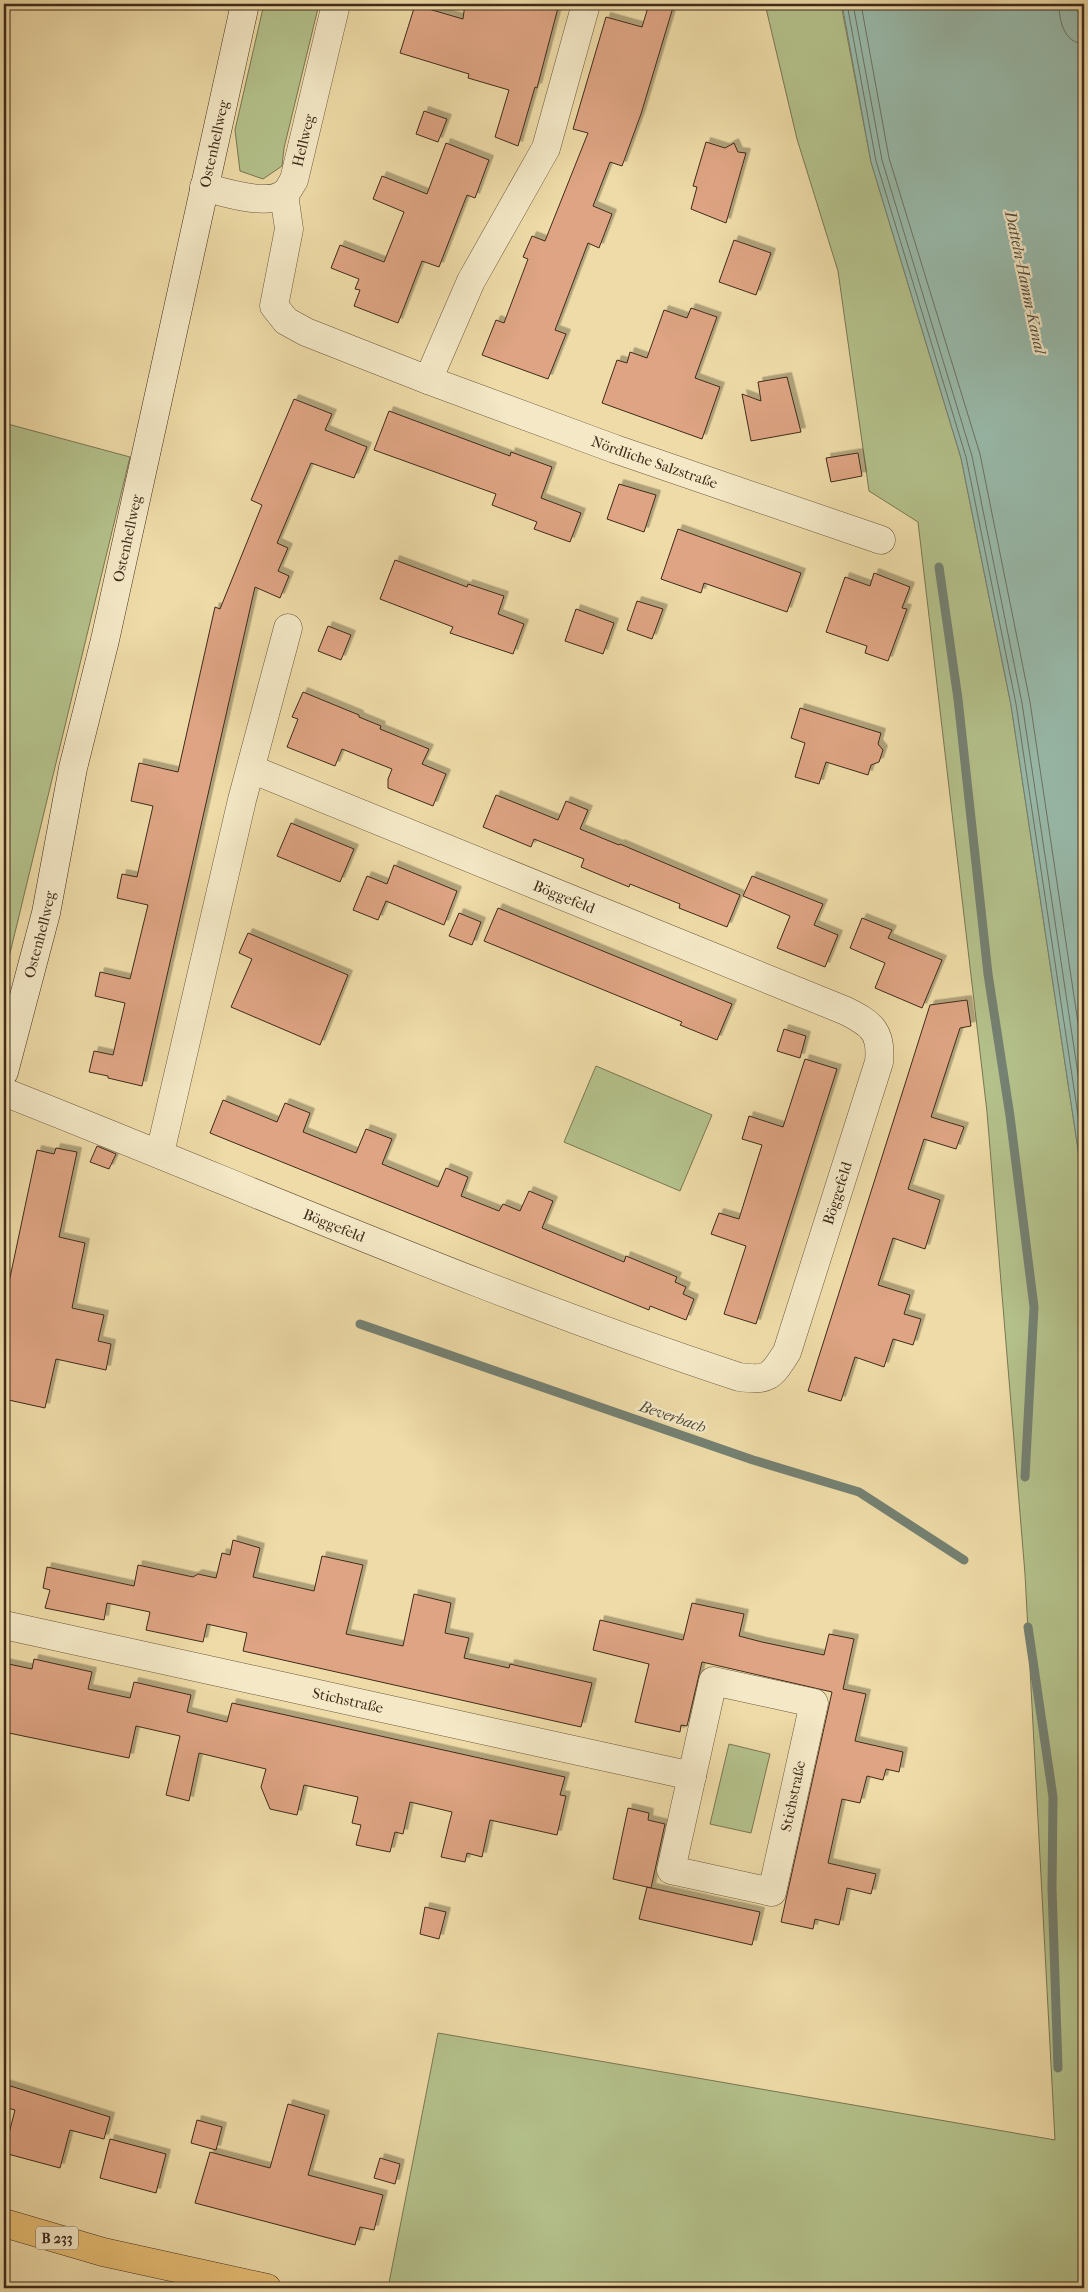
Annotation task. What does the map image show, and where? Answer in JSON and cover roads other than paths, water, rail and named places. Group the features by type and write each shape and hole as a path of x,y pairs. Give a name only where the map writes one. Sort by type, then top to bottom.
{"main road":[{"name":"B 233","path":"4,2223 103,2252 267,2288"}],"street":[{"name":"Ostenhellweg","path":"4,1072 46,913 73,768 105,640 245,4"},
{"name":"Hellweg","path":"284,194 294,180 301,156 336,4"},
{"path":"428,380 471,280 546,148 586,4"},
{"path":"204,187 240,196 267,199 284,194"},
{"name":"Nördliche Salzstraße","path":"284,194 288,230 274,306 286,321 306,332 428,380 615,449 880,540"},
{"path":"160,1153 251,769 288,628"},
{"name":"Böggefeld","path":"4,1092 160,1153 506,1294 631,1342 739,1377 768,1378 777,1368 787,1352 878,1062 880,1046 876,1032 865,1020 846,1011 251,769"},
{"name":"Stichstraße","path":"4,1625 692,1776"},
{"name":"Stichstraße","path":"713,1681 814,1703 772,1892 671,1870 692,1776 713,1681"}],"water":[{"name":"Datteln-Hamm-Kanal","path":"842,4 1077,4 1084,35 1084,1189 1011,705 961,458 871,162"}],"waterway":[{"path":"939,567 958,699 988,974 1010,1116 1034,1307 1025,1477"},
{"name":"Beverbach","path":"360,1324 753,1460 859,1492 964,1560"},
{"path":"1028,1627 1053,1797 1052,1888 1058,2068"}]}
